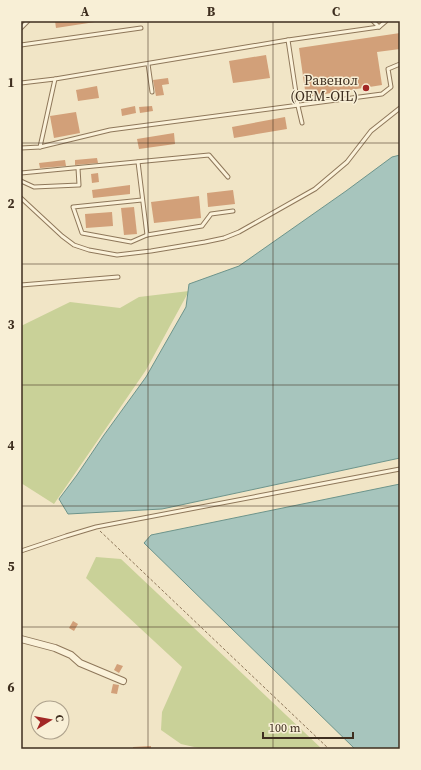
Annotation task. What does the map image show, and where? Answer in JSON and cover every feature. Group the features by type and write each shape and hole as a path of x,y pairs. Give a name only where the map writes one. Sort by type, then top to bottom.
{"street":[{"path":"21,639 55,648 71,655 80,663 123,681"}],"lane":[{"path":"21,28 28,21"},
{"path":"373,21 379,27"},
{"path":"21,83 55,79 288,40 379,27 386,21"},
{"path":"21,45 141,28"},
{"path":"288,40 302,123"},
{"path":"148,64 152,92"},
{"path":"21,148 40,147 110,130 382,94 391,87 388,69 400,64"},
{"path":"40,147 55,79"},
{"path":"21,198 62,236 74,245 89,250 117,255 151,251 224,238 239,232 315,189 347,162 371,130 400,108"},
{"path":"21,173 209,155 228,176"},
{"path":"138,162 146,235"},
{"path":"21,181 34,187 79,185 78,168"},
{"path":"142,200 73,207 82,233 131,242 146,235 202,226 211,214 233,211"},
{"path":"21,285 118,277"},
{"path":"21,550 96,527 400,469"}],"path":[{"path":"96,527 328,749"}],"green space":[{"path":"189,291 146,370 54,504 21,483 21,326 70,302 120,308 139,297"},
{"path":"96,557 121,559 322,749 203,749 181,744 161,730 162,712 182,667 86,578"}],"water":[{"path":"400,155 400,458 162,509 68,514 59,499 146,377 186,307 189,284 239,266 392,157"},
{"path":"400,484 400,749 355,749 144,543 151,535"}],"building":[{"path":"55,21 95,21 95,22 56,28"},
{"path":"400,33 400,49 377,52 382,85 306,97 299,48"},
{"path":"266,55 270,78 233,83 229,61"},
{"path":"168,78 169,84 162,85 164,95 156,96 153,80"},
{"path":"97,86 99,98 78,101 76,90"},
{"path":"135,106 136,113 122,116 121,109"},
{"path":"152,106 153,111 140,113 139,107"},
{"path":"76,112 80,133 54,138 50,116"},
{"path":"285,117 287,129 234,138 232,127"},
{"path":"174,133 175,144 139,149 137,139"},
{"path":"97,158 98,163 75,165 75,160"},
{"path":"65,160 66,166 40,168 39,163"},
{"path":"98,173 99,182 92,183 91,174"},
{"path":"130,185 130,194 93,198 92,190"},
{"path":"233,190 235,204 208,207 207,193"},
{"path":"199,196 201,218 154,223 151,202"},
{"path":"134,207 137,234 124,235 121,208"},
{"path":"112,212 113,226 86,228 85,214"},
{"path":"73,621 78,624 74,631 69,628"},
{"path":"117,664 123,666 119,673 114,670"},
{"path":"113,684 119,685 117,694 111,693"},
{"path":"151,746 151,749 133,749 133,747"}],"place":[{"name":"Равенол (OEM-OIL)","path":"366,88"}]}
